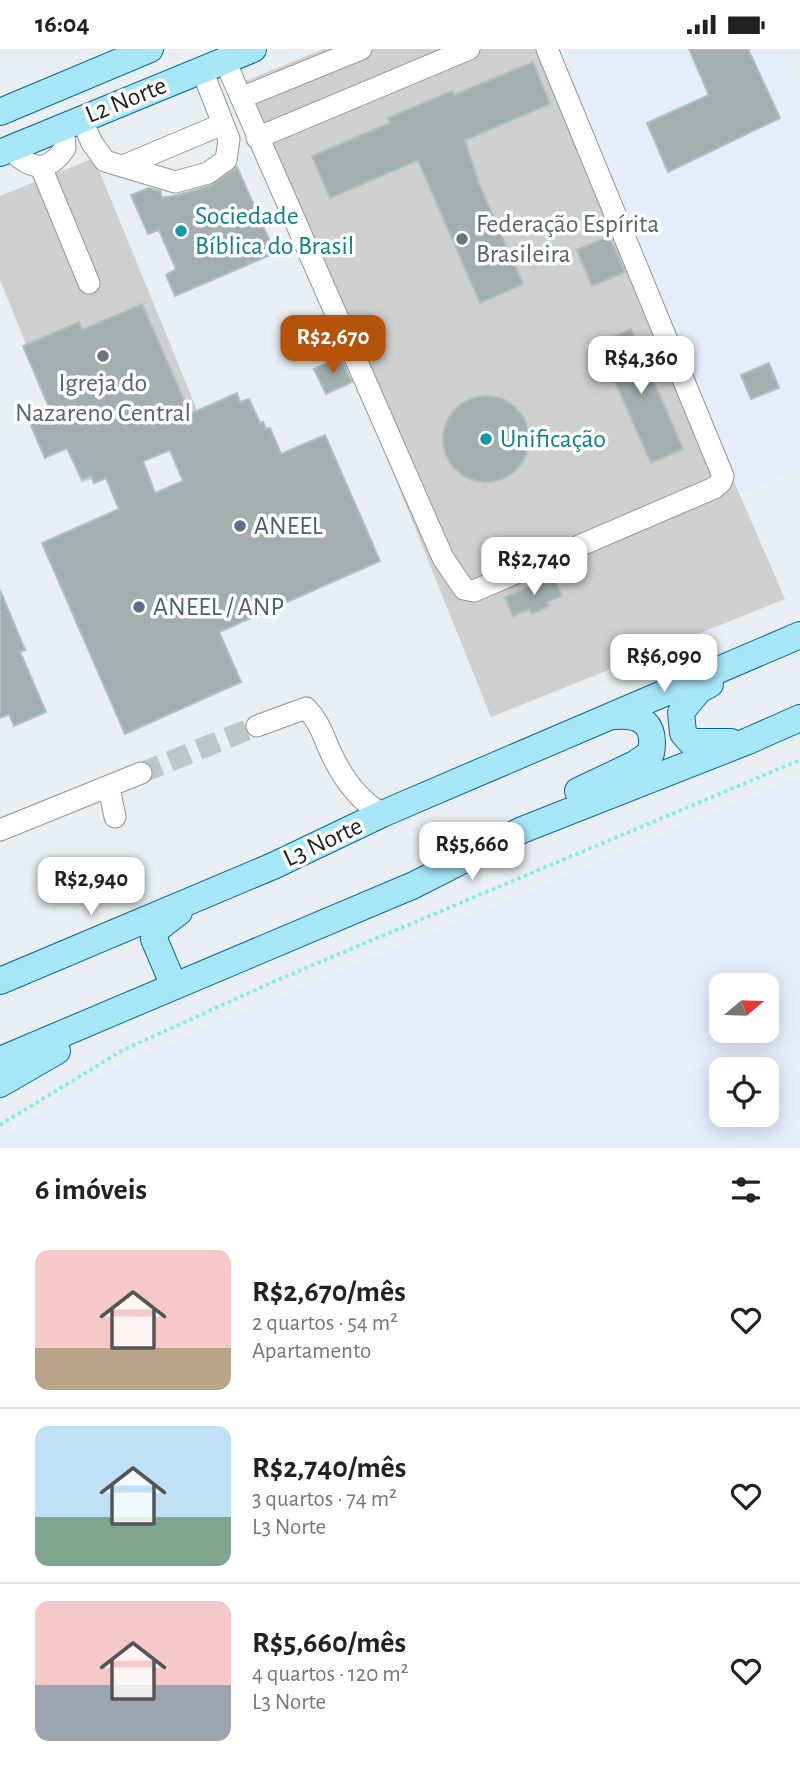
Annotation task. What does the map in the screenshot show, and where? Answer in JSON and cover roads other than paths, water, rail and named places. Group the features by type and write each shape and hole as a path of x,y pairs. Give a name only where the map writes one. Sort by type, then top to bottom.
{"main road":[{"name":"L2 Norte","path":"0,112 150,49"},
{"name":"L2 Norte","path":"5,151 253,49"},
{"name":"L3 Norte","path":"0,981 273,866 382,814 799,635"},
{"path":"748,741 691,742 683,733 681,712 699,690 799,635"},
{"path":"522,830 575,792 635,764 651,753 652,739 643,720 637,716 615,716"},
{"path":"0,1060 414,885 522,830 800,718"},
{"path":"174,986 154,939 157,929 200,896"},
{"path":"0,1084 77,1040 126,1006"}],"lane":[{"path":"241,99 289,76 361,49"},
{"path":"257,138 469,49"},
{"path":"214,66 241,99 443,558 464,589 474,591 714,488 723,476 547,49"},
{"path":"72,122 105,161 175,182 208,173 226,160 229,139 223,124 214,66"},
{"path":"5,151 27,165 41,167 57,160 65,148 72,122"},
{"path":"123,166 223,124"},
{"path":"41,167 89,283"},
{"path":"257,726 306,708 318,720 335,761 358,796 382,814"},
{"path":"0,845 112,802 141,773"},
{"path":"0,830 112,802"}],"tunnel":[{"path":"141,773 257,726"}],"place":[{"name":"Sociedade Bíblica do Brasil","path":"181,231"},
{"name":"Federação Espírita Brasileira","path":"462,239"},
{"name":"Igreja do Nazareno Central","path":"103,356"},
{"name":"Unificação","path":"486,439"},
{"name":"ANEEL","path":"240,526"},
{"name":"ANEEL / ANP","path":"139,607"}]}
